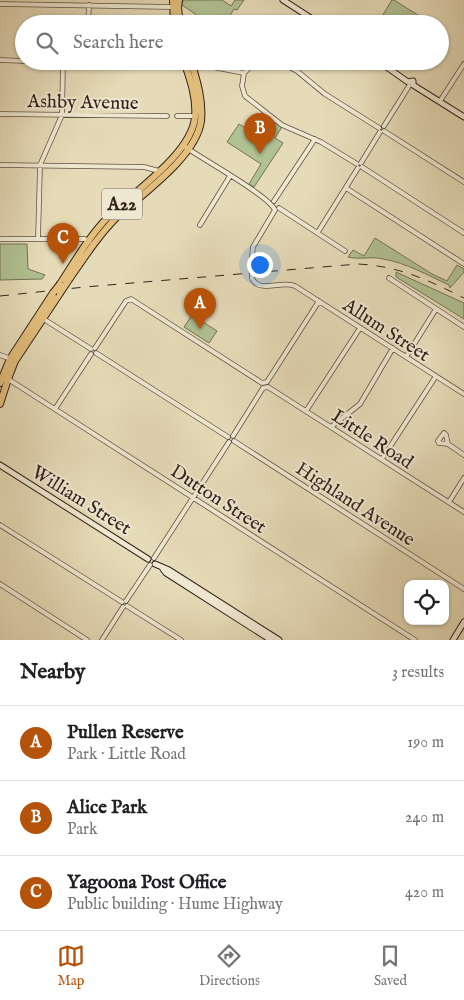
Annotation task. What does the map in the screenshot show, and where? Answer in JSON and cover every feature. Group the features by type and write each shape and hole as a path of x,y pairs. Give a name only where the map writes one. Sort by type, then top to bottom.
{"highway":[{"path":"179,0 179,15"},
{"name":"A22","path":"0,382 56,293 110,215 187,148 195,116 189,70"},
{"name":"A22","path":"91,243 187,148 197,134 201,115 200,92 191,70"},
{"name":"A22","path":"0,404 13,360"}],"street":[{"path":"117,0 117,6"},
{"path":"283,0 306,15"},
{"path":"0,4 117,6 172,3"},
{"path":"88,15 89,5"},
{"path":"0,60 15,61"},
{"path":"440,101 464,64"},
{"path":"38,239 40,165 62,115 63,70"},
{"path":"229,70 244,73"},
{"path":"247,70 244,73 242,86 245,96 282,125 315,139 464,233"},
{"path":"295,70 325,94 464,182"},
{"path":"391,70 464,117"},
{"path":"318,232 410,84"},
{"name":"Ashby Avenue","path":"0,114 166,116"},
{"path":"178,116 195,116"},
{"path":"276,206 277,197 315,139"},
{"path":"187,148 345,251"},
{"path":"0,165 144,167 159,171"},
{"path":"200,225 230,176"},
{"path":"346,188 464,264"},
{"name":"Allum Street","path":"276,206 253,246 251,264 252,278 255,284 260,286 287,283 295,286 464,394"},
{"path":"0,239 85,239 91,243"},
{"path":"388,278 464,327"},
{"name":"Little Road","path":"93,351 126,301 129,299 133,300 464,512"},
{"path":"229,442 234,441 233,436 319,301"},
{"path":"406,357 436,309"},
{"path":"41,317 228,437 233,436"},
{"path":"306,411 360,328"},
{"path":"331,427 360,404 393,348"},
{"path":"55,409 93,351"},
{"path":"0,355 13,360"},
{"path":"382,459 436,376"},
{"name":"Dutton Street","path":"8,379 415,640"},
{"path":"102,640 229,442 228,437"},
{"name":"Highland Avenue","path":"234,441 464,588"},
{"path":"448,444 464,455"},
{"name":"William Street","path":"0,465 278,640"},
{"path":"449,502 464,478"},
{"path":"0,525 181,640"},
{"name":"William Street","path":"162,568 166,573 272,640"},
{"path":"0,584 87,640"},
{"path":"453,640 464,622"}],"green space":[{"path":"183,0 222,0 231,6 235,0 244,0 237,10 234,9 230,15 197,15 182,5"},
{"path":"392,0 394,0 418,15 383,15"},
{"path":"271,120 282,127 275,138 283,143 254,187 249,184 261,164 227,142 239,124 260,137"},
{"path":"375,238 432,274 447,281 457,265 464,269 464,272 450,288 449,285 400,263 379,258 348,257 353,250 364,256"},
{"path":"0,244 27,244 28,269 45,275 42,279 0,280"},
{"path":"396,272 464,303 464,319 396,277"},
{"path":"192,315 217,331 209,343 184,327"}],"railway":[{"path":"0,296 358,264 373,265 413,275 464,298"}],"place":[{"name":"Alice Park","path":"260,154"},
{"name":"Yagoona Post Office","path":"63,264"},
{"name":"Pullen Reserve","path":"200,329"}]}
